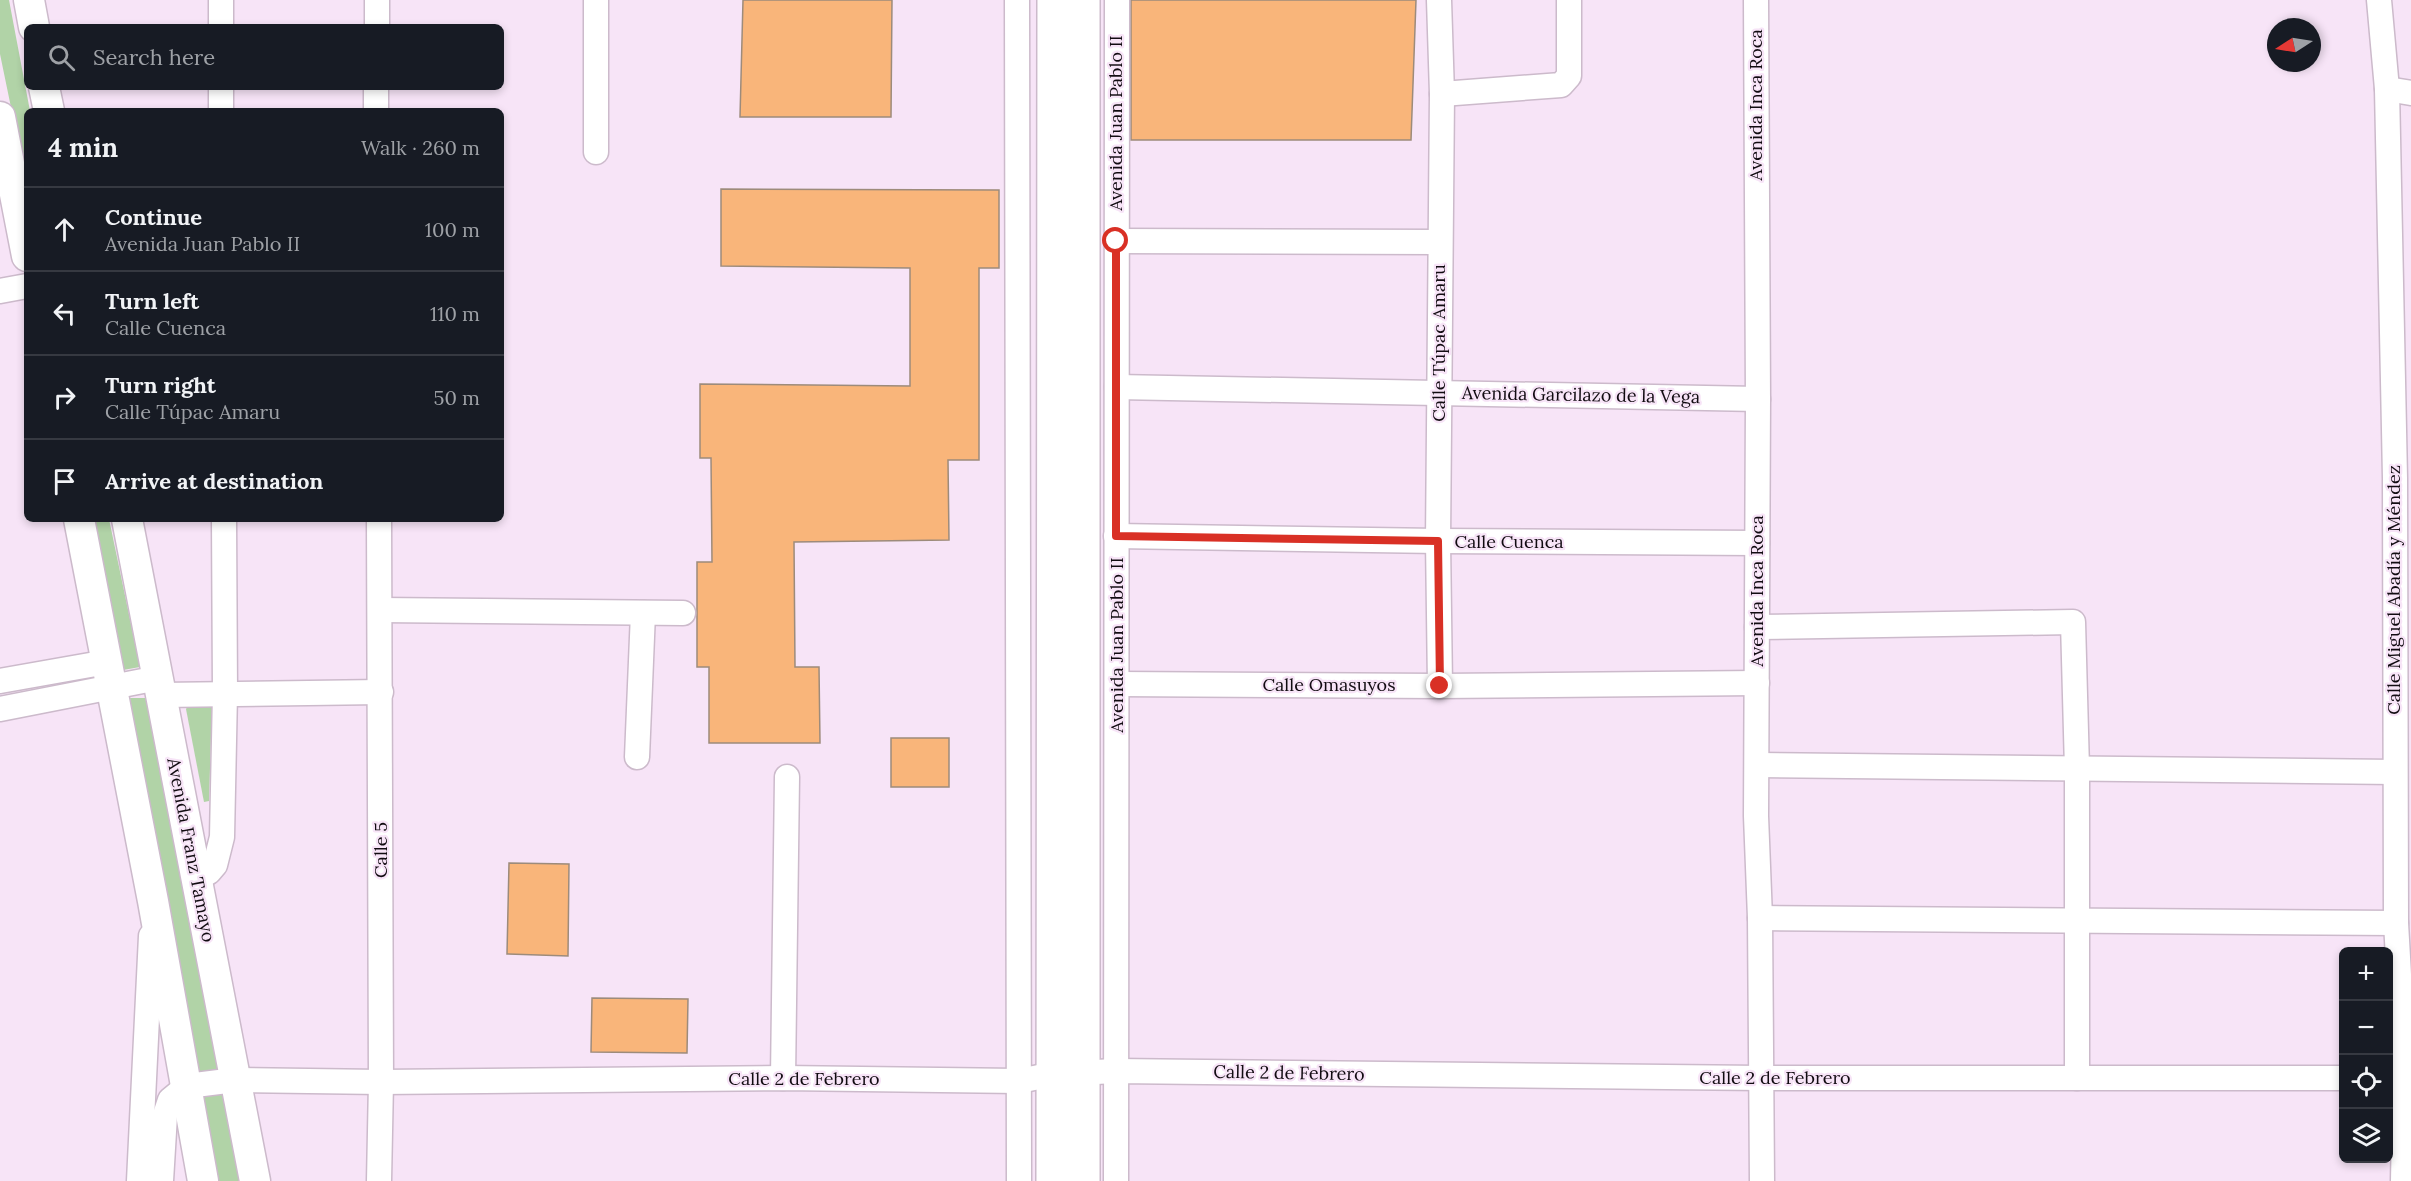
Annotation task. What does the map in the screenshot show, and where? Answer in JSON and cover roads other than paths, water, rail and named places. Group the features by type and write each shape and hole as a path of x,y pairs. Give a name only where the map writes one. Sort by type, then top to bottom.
{"highway":[{"name":"Avenida Juan Pablo II","path":"1054,0 1069,1073 1083,1181"},
{"name":"Avenida Juan Pablo II","path":"1053,1181 1069,1073 1083,0"}],"main road":[{"path":"29,0 33,24"},
{"path":"45,90 48,108"},
{"path":"0,117 24,241"},
{"path":"80,522 153,901 203,1181"},
{"name":"Avenida Franz Tamayo","path":"128,522 255,1181"}],"street":[{"path":"221,0 221,24"},
{"path":"377,0 377,24"},
{"path":"596,0 596,152"},
{"path":"1017,0 1019,1181"},
{"name":"Avenida Juan Pablo II","path":"1116,0 1118,684 1116,1181"},
{"name":"Calle Túpac Amaru","path":"1439,0 1442,94 1439,242 1440,686"},
{"path":"1442,94 1561,85 1569,76 1569,0"},
{"name":"Avenida Inca Roca","path":"1756,0 1757,765 1762,1181"},
{"name":"Calle Miguel Abadía y Méndez","path":"2379,0 2387,89 2403,474 2403,699 2394,772 2396,923 2404,1079 2403,1181"},
{"path":"2387,89 2411,93"},
{"path":"221,90 221,108"},
{"path":"376,90 376,108"},
{"path":"1116,241 1439,242"},
{"path":"0,291 24,287"},
{"name":"Avenida Garcilazo de la Vega","path":"1117,387 1758,399"},
{"path":"197,879 209,872 215,865 222,837 225,693 224,522"},
{"name":"Calle 5","path":"379,522 381,1082 379,1181"},
{"name":"Calle Cuenca","path":"1116,536 1757,543"},
{"path":"380,610 683,614"},
{"path":"637,757 643,613"},
{"path":"1757,627 2073,622 2077,769 2075,922 2077,1078"},
{"path":"0,709 109,674"},
{"path":"0,681 109,674 160,686 225,693 381,692"},
{"name":"Calle Omasuyos","path":"1118,684 1440,686 1757,683"},
{"path":"1757,765 2394,772"},
{"path":"783,1078 787,777"},
{"path":"139,1181 153,901"},
{"path":"1760,918 2396,923"},
{"name":"Calle 2 de Febrero","path":"187,1086 235,1080 381,1082 783,1078 1019,1082 1069,1073 1116,1071 1761,1078 2339,1078"},
{"path":"161,1181 170,1100 187,1086"}]}
